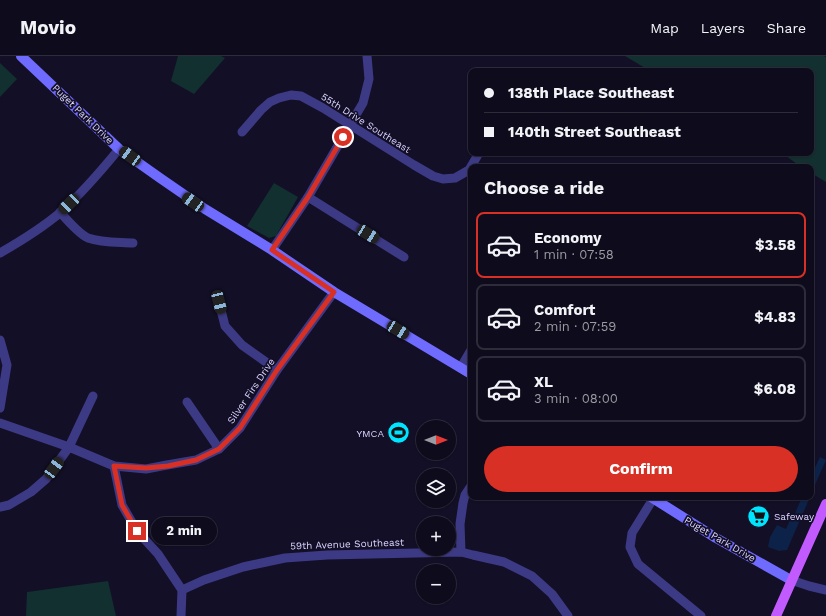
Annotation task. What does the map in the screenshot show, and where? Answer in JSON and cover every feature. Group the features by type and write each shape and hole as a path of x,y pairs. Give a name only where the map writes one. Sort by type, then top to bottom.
{"main road":[{"path":"776,616 826,504"}],"street":[{"name":"Puget Park Drive","path":"21,56 119,149 160,178 204,209 272,250 334,292 468,372"},
{"path":"272,250 308,197 363,103 369,79 367,56"},
{"name":"55th Drive Southeast","path":"242,132 270,102 291,95 301,96 433,176 443,179 455,178 468,171"},
{"path":"0,254 24,239 60,212 86,187 119,149"},
{"path":"308,197 404,257"},
{"path":"60,212 72,226 87,238 133,243"},
{"name":"Silver Firs Drive","path":"0,423 69,447 114,466 146,468 168,466 196,460 219,449 240,428 277,370 334,292"},
{"path":"219,302 225,326 242,346 277,370"},
{"path":"0,340 7,365 0,408"},
{"path":"461,367 468,355"},
{"path":"0,507 9,505 31,492 46,479 69,447 94,396"},
{"path":"187,402 219,449"},
{"path":"114,466 122,505 137,531 158,554 182,590 181,616"},
{"path":"461,552 460,524 463,503 468,490"},
{"path":"651,500 632,533 630,547 638,564 701,616"},
{"name":"Puget Park Drive","path":"655,500 716,538 792,580"},
{"name":"59th Avenue Southeast","path":"182,590 204,580 243,566 285,558 327,555 461,552 504,562 532,576 552,594 568,616"},
{"path":"792,580 826,590"}],"green space":[{"path":"178,56 221,56 225,58 194,94 171,81"},
{"path":"625,56 826,57 826,182 814,175 814,164 797,164 786,156 814,156 814,68 645,68"},
{"path":"0,63 17,79 0,97"},
{"path":"274,183 298,197 276,236 269,238 247,226"},
{"path":"108,581 116,616 26,616 27,592"}],"water":[{"path":"820,457 826,460 814,487 814,470"},
{"path":"801,500 809,500 787,550 779,551 768,547 770,537 777,525 786,529 791,518 793,518"}],"place":[{"name":"YMCA","path":"399,433"},
{"name":"Safeway","path":"758,516"}],"route":[{"path":"137,531 122,505 114,466 146,468 168,466 196,460 219,449 240,428 277,370 334,292 272,250 308,197 343,137"}]}
